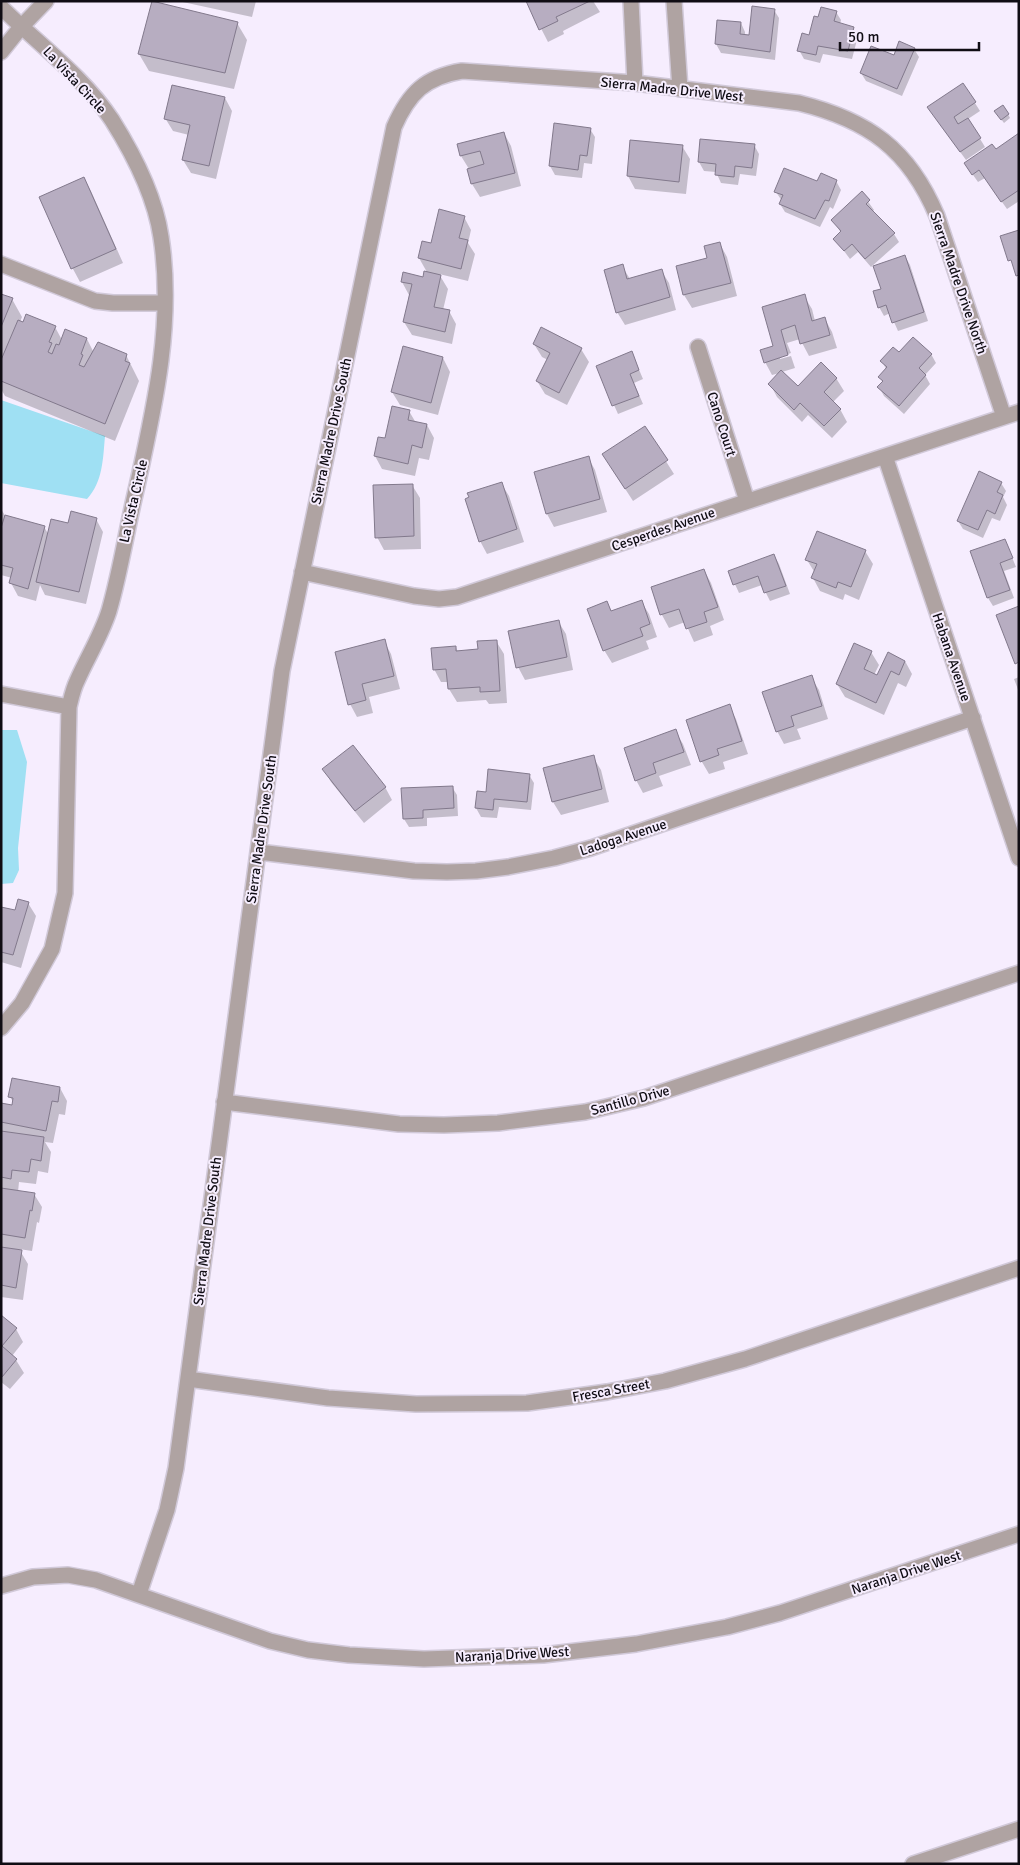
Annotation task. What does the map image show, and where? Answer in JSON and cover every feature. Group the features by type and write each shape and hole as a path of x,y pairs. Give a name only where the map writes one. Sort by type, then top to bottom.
{"street":[{"path":"1,52 21,27 46,1"},
{"path":"631,1 635,83"},
{"path":"674,1 680,88"},
{"name":"La Vista Circle","path":"1,7 77,78 111,119 129,148 148,190 161,237 165,303 162,361 147,441 108,611 92,653 76,682 69,707 65,893 52,948 22,1002 1,1028"},
{"name":"Sierra Madre Drive West","path":"431,80 446,73 462,70 635,83 799,102 822,108 855,122 880,138 900,156"},
{"name":"Sierra Madre Drive South","path":"139,1594 167,1510 176,1468 282,671 394,127 403,107 416,91 431,80"},
{"name":"Sierra Madre Drive North","path":"900,156 927,191 1012,414"},
{"path":"1,264 95,301 165,303"},
{"name":"Cano Court","path":"698,347 747,501"},
{"name":"Cesperdes Avenue","path":"302,572 414,596 439,599 457,597 1012,414"},
{"name":"Habana Avenue","path":"885,456 1019,858"},
{"path":"1,694 69,707"},
{"name":"Ladoga Avenue","path":"259,852 414,871 476,871 508,867 591,848 973,718"},
{"name":"Santillo Drive","path":"224,1102 399,1124 498,1123 585,1112 644,1098 1019,973"},
{"name":"Fresca Street","path":"188,1378 338,1398 416,1404 527,1403 607,1392 665,1381 745,1359 1019,1268"},
{"name":"Naranja Drive West","path":"1,1586 33,1577 68,1575 96,1580 270,1641 308,1650 349,1655 424,1659 543,1655 636,1644 727,1627 763,1618 1019,1534"},
{"path":"913,1864 1019,1829"}],"water":[{"path":"1,400 105,436 103,461 99,477 87,499 1,483"},
{"path":"1,730 17,730 27,762 18,848 19,870 13,883 1,884"}],"building":[{"path":"152,1 238,22 225,73 138,54"},
{"path":"526,1 590,1 556,17 558,21 539,30"},
{"path":"752,6 775,9 770,52 715,44 717,20 741,22 740,34 749,35"},
{"path":"821,7 837,11 834,21 854,27 848,51 818,46 816,55 797,51 802,33 809,35 814,16 818,17"},
{"path":"899,41 915,48 897,89 860,73 871,46 894,55"},
{"path":"963,83 976,102 954,117 958,124 968,118 981,138 960,152 927,107"},
{"path":"172,85 225,97 209,166 182,160 190,125 164,119"},
{"path":"1003,105 1009,114 1001,120 994,111"},
{"path":"554,123 591,128 587,156 580,155 578,170 549,166"},
{"path":"504,132 515,173 471,184 467,169 484,164 480,151 460,156 457,144"},
{"path":"1019,133 1019,190 1001,202 979,170 972,175 964,163 992,144 996,149"},
{"path":"700,139 755,144 752,168 735,166 734,177 715,175 716,164 698,162"},
{"path":"630,140 683,145 679,182 627,176"},
{"path":"784,168 817,181 821,173 837,180 829,201 825,200 815,219 779,204 783,195 774,192"},
{"path":"84,177 116,249 71,269 39,197"},
{"path":"862,191 870,200 866,204 895,233 865,259 852,244 844,251 833,239 841,231 831,220"},
{"path":"439,209 465,216 459,238 468,240 461,269 418,258 422,241 431,243"},
{"path":"1019,230 1019,275 1016,276 1011,260 1008,261 1000,236"},
{"path":"720,242 731,283 683,295 676,266 707,258 704,246"},
{"path":"905,255 924,312 892,323 886,305 878,308 873,291 881,289 873,266"},
{"path":"623,264 627,279 662,269 670,297 616,313 604,270"},
{"path":"424,271 441,275 434,307 450,310 445,332 403,322 412,284 401,282 403,272 423,277"},
{"path":"1,294 13,298 1,327"},
{"path":"805,294 812,321 825,317 830,335 800,344 795,325 781,330 788,355 764,363 760,350 773,346 762,307"},
{"path":"26,314 56,326 49,342 52,343 48,352 52,354 56,344 59,345 65,329 87,338 79,365 84,367 98,342 127,354 125,361 130,363 105,424 1,381 1,360 18,320 23,322"},
{"path":"541,327 582,348 559,393 536,381 550,353 533,344"},
{"path":"913,337 932,354 919,368 926,375 899,406 877,387 883,381 878,377 887,367 880,361 893,347 899,352"},
{"path":"403,346 443,357 431,403 391,392"},
{"path":"632,351 639,370 630,374 639,396 612,406 596,366"},
{"path":"821,362 837,378 824,392 841,409 824,426 800,403 794,410 768,384 781,370 798,386"},
{"path":"392,406 410,410 408,420 427,424 422,448 412,445 408,464 374,456 378,437 385,438"},
{"path":"645,426 668,460 625,489 602,454"},
{"path":"589,456 600,499 546,514 534,472"},
{"path":"979,471 1002,482 997,492 1003,495 995,514 987,510 978,530 957,521"},
{"path":"502,482 517,529 479,542 465,499 469,497 467,493"},
{"path":"413,484 414,536 375,538 373,485"},
{"path":"71,511 97,518 79,592 36,582 51,519 68,523"},
{"path":"5,515 45,526 28,589 9,583 13,568 1,565 1,528"},
{"path":"817,531 866,550 851,587 838,582 836,588 811,578 817,564 805,560"},
{"path":"1005,539 1013,558 1000,563 1010,590 987,598 970,551"},
{"path":"774,554 786,586 764,593 758,576 733,585 728,571"},
{"path":"704,569 718,607 704,612 707,622 686,629 679,609 660,615 651,587"},
{"path":"642,600 650,624 640,628 643,636 603,651 587,609 607,601 611,611"},
{"path":"1019,606 1019,662 1015,664 996,615"},
{"path":"559,620 567,657 516,668 508,631"},
{"path":"385,639 394,676 362,684 366,700 348,705 335,652"},
{"path":"497,640 500,691 480,692 480,687 448,689 446,669 433,670 431,648 456,646 456,651 478,649 477,641"},
{"path":"854,643 872,651 864,669 877,675 888,652 905,661 899,675 891,671 876,703 836,684"},
{"path":"812,675 822,706 791,716 794,726 776,732 762,692"},
{"path":"730,704 742,741 717,749 719,755 700,762 686,720"},
{"path":"676,729 684,752 653,763 656,773 635,781 624,748"},
{"path":"353,745 386,787 355,811 322,769"},
{"path":"594,755 602,789 552,802 543,768"},
{"path":"488,769 530,774 527,802 494,799 493,810 475,808 477,791 486,792"},
{"path":"453,786 454,808 423,810 423,818 403,819 401,788"},
{"path":"18,899 29,902 13,955 1,952 1,907 15,910"},
{"path":"12,1078 60,1087 58,1102 52,1101 46,1131 1,1122 1,1103 12,1105 13,1098 8,1097"},
{"path":"1,1131 44,1137 41,1161 31,1159 29,1172 12,1170 11,1179 1,1177"},
{"path":"1,1188 35,1193 25,1238 1,1234"},
{"path":"1,1247 22,1250 16,1288 1,1285"},
{"path":"1,1315 17,1328 2,1346 17,1359 2,1377"}]}
